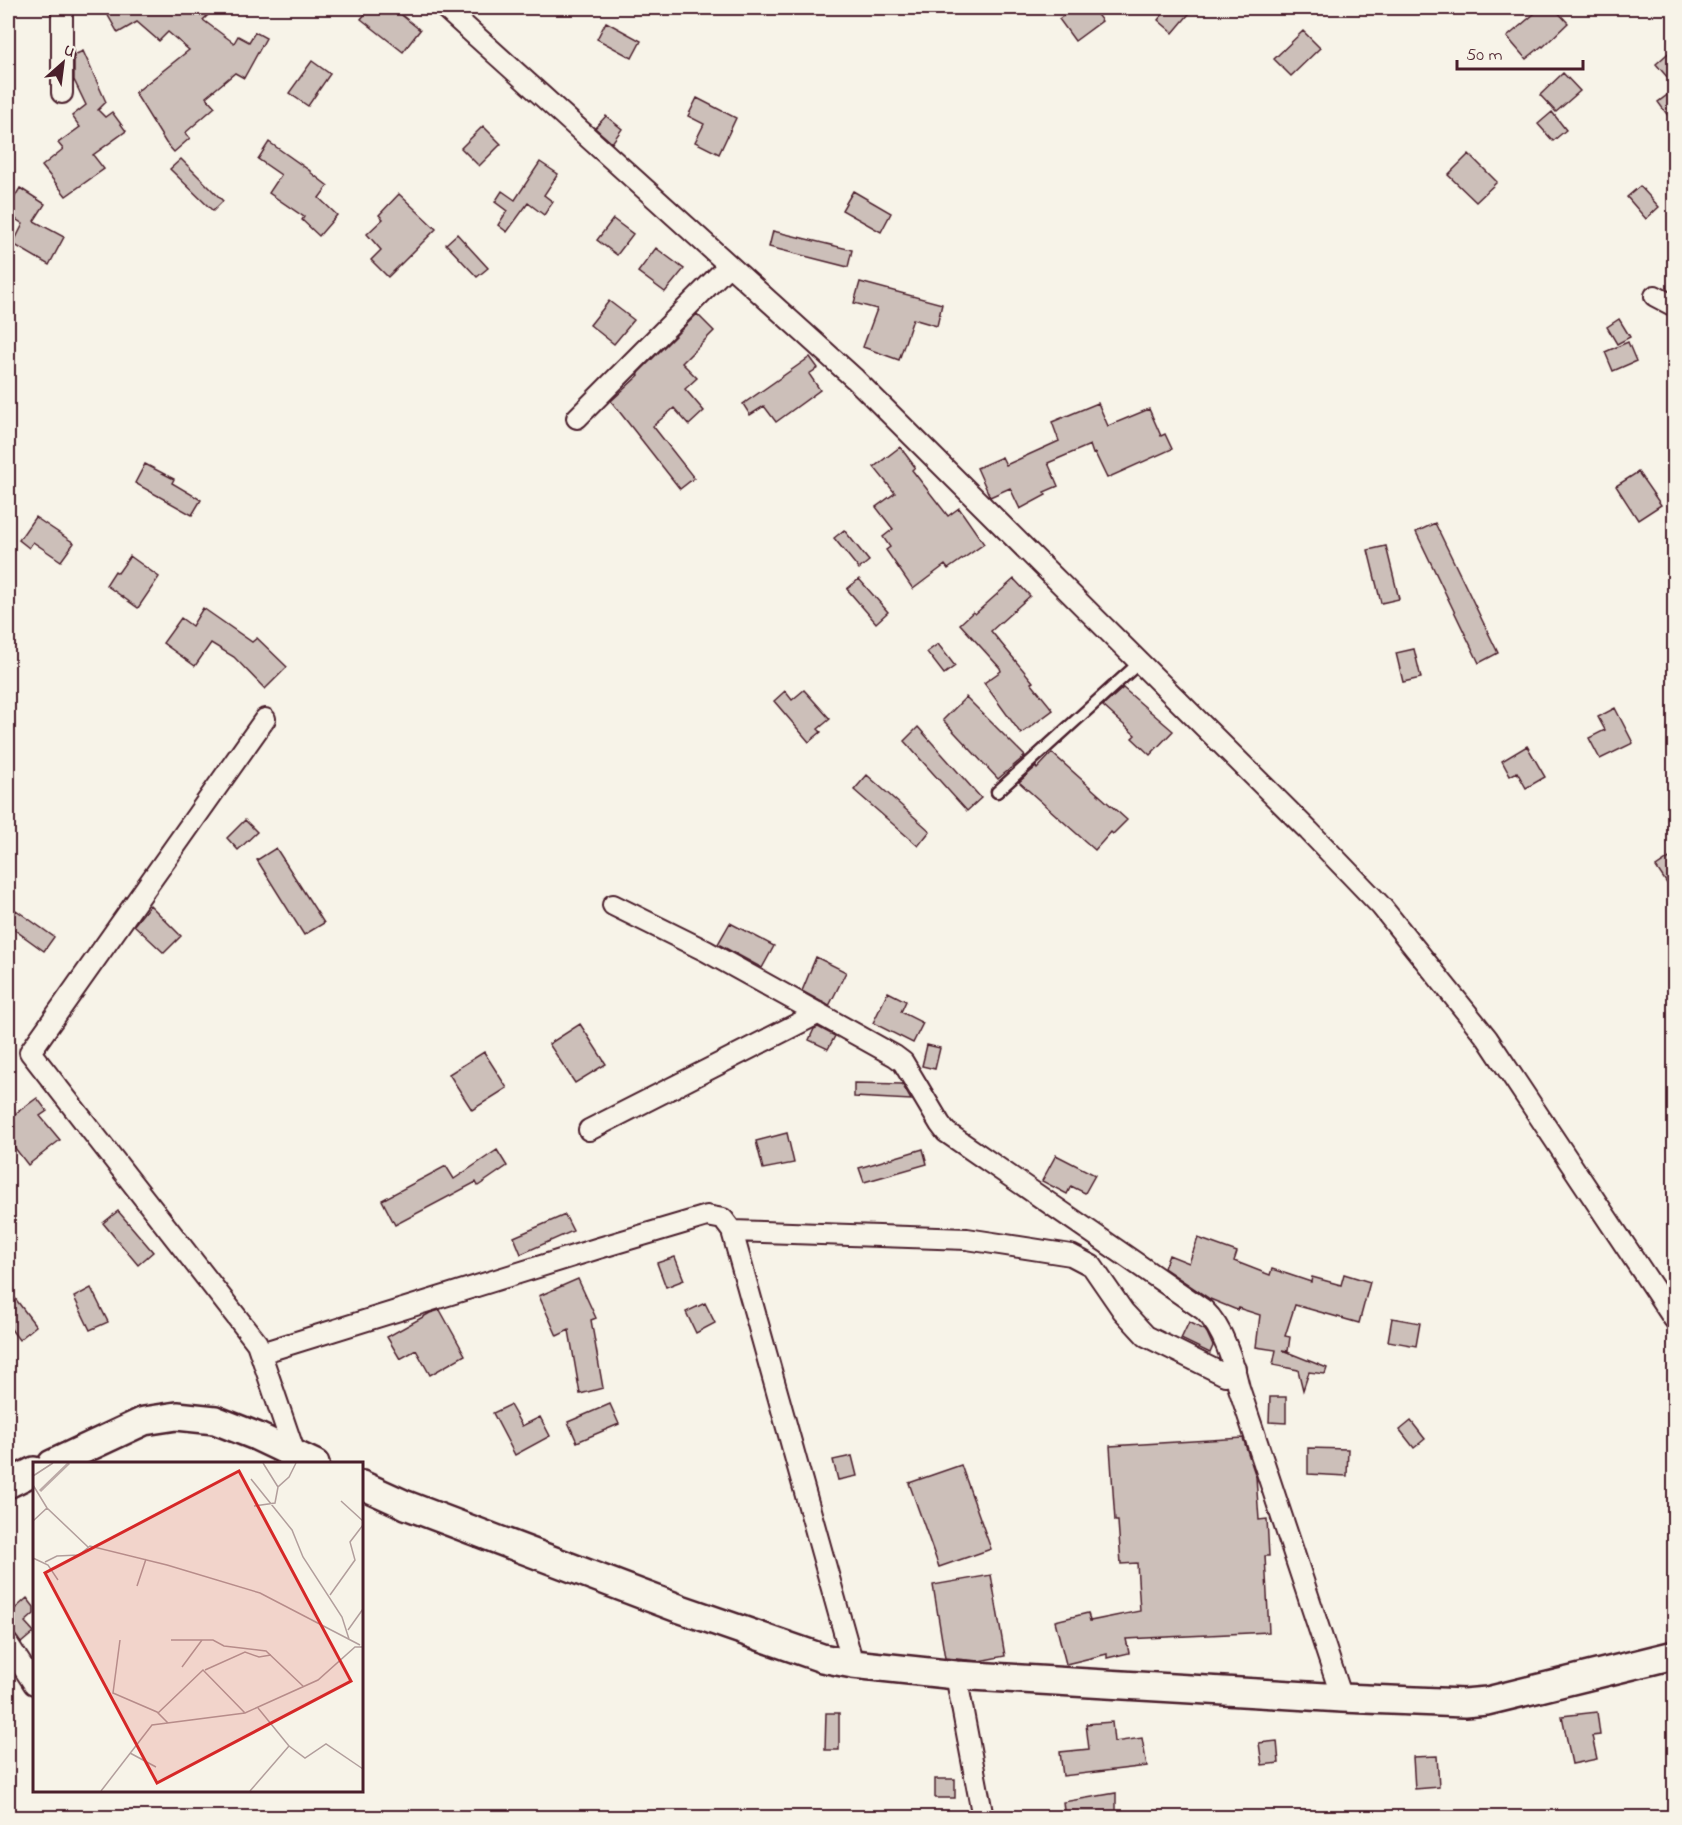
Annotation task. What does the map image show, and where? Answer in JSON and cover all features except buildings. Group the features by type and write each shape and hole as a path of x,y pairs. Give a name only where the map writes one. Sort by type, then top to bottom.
{"street":[{"path":"62,8 62,93"},
{"path":"445,8 855,379 1309,831 1381,906 1487,1038 1674,1319"},
{"path":"577,418 729,265"},
{"path":"1655,296 1674,306"},
{"path":"266,719 30,1052 257,1343 305,1459"},
{"path":"614,905 706,951 884,1049 903,1062 946,1132 1213,1318 1235,1369 1239,1388 1342,1698"},
{"path":"589,1130 819,1013"},
{"path":"261,1353 707,1216 723,1219 732,1232 853,1664"},
{"path":"732,1232 967,1239 1071,1255 1092,1266 1123,1311 1146,1336 1225,1375 1235,1369"},
{"path":"56,1462 144,1421 177,1416 215,1420 305,1459"},
{"path":"8,1484 33,1472"},
{"path":"363,1485 406,1505 678,1608 822,1658 853,1664 956,1675 1342,1698 1464,1702 1487,1701 1674,1655"},
{"path":"8,1644 33,1682"},
{"path":"956,1675 982,1818"}],"lane":[{"path":"997,792 1140,662"}]}
